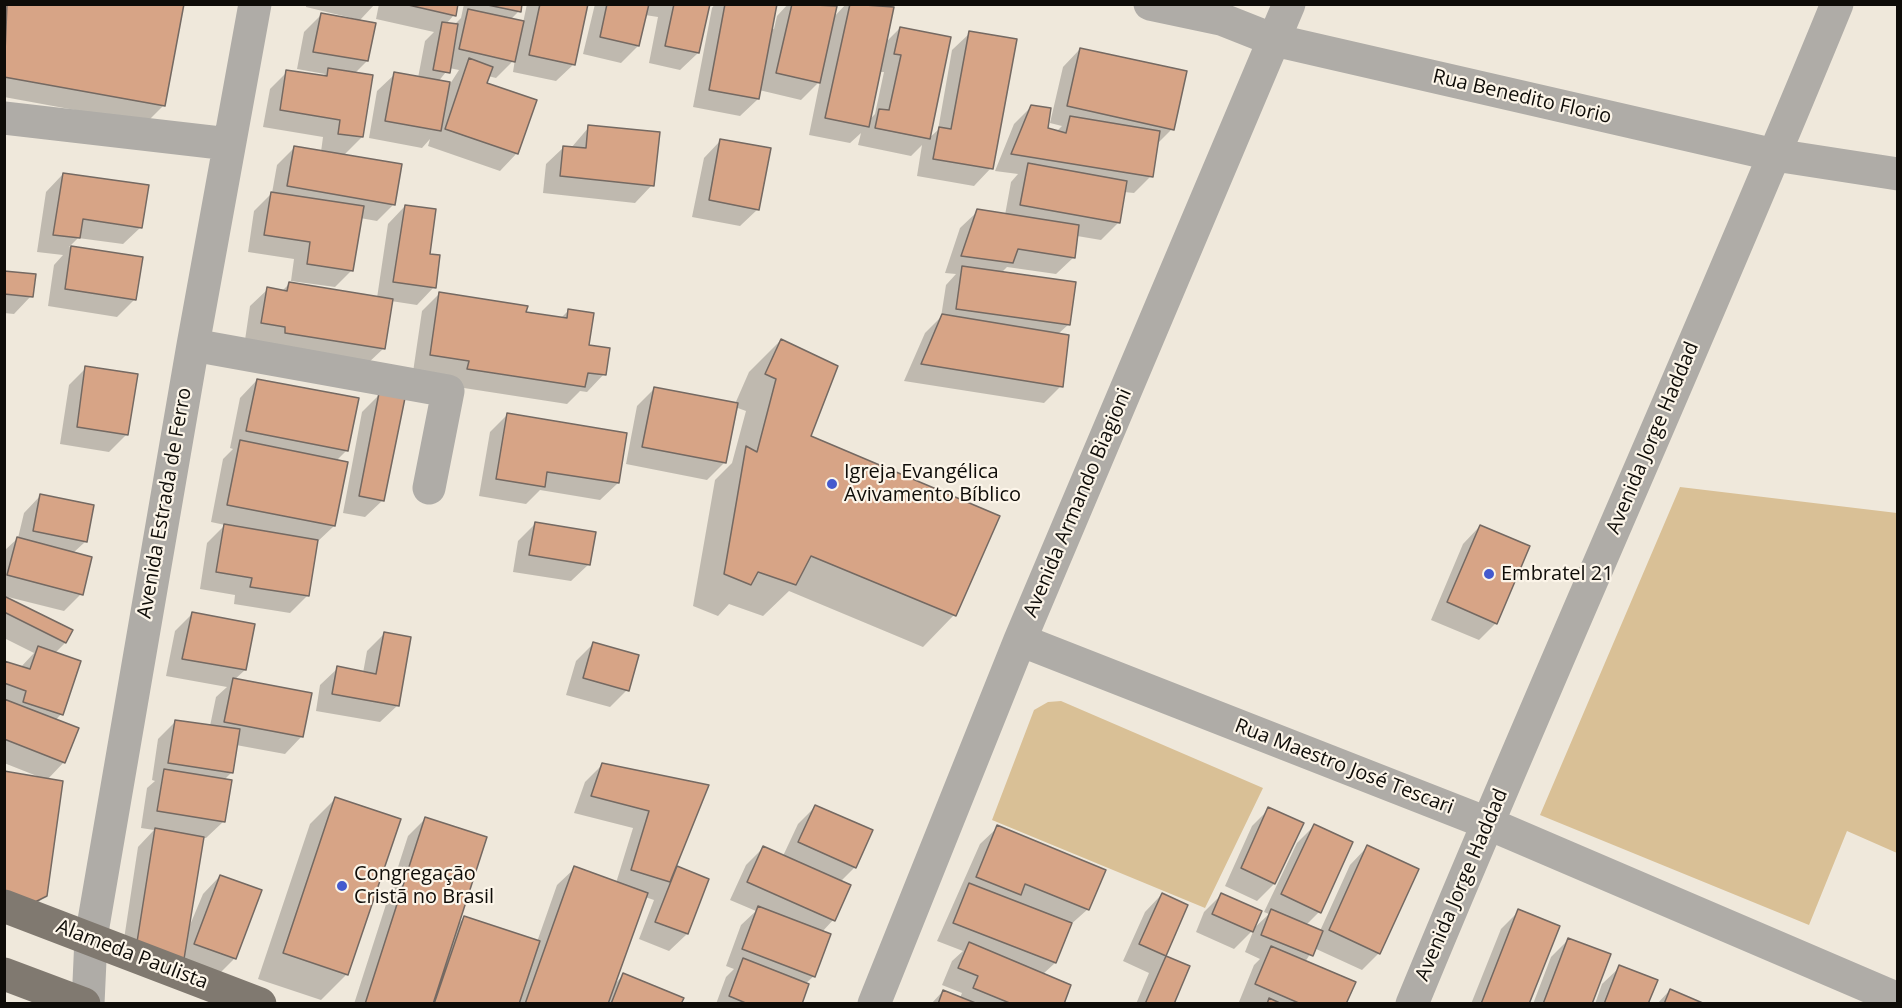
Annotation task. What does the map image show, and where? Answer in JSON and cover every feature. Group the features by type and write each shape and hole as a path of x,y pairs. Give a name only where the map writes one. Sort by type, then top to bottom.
{"main road":[{"name":"Alameda Paulista","path":"4,906 260,1004"},
{"path":"4,974 86,1004"}],"street":[{"name":"Avenida Estrada de Ferro","path":"86,1004 91,938 193,345 255,4"},
{"name":"Rua Benedito Florio","path":"1150,4 1221,19 1274,40 1775,155 1898,174"},
{"name":"Avenida Armando Biagioni","path":"874,1004 1020,639 1289,4"},
{"name":"Avenida Jorge Haddad","path":"1412,1004 1487,823 1775,155 1837,4"},
{"path":"4,118 229,144"},
{"path":"193,345 448,391 429,488"},
{"name":"Rua Maestro José Tescari","path":"1020,639 1487,823 1898,999"}],"shaded area":[{"path":"1680,487 1897,513 1897,853 1847,831 1809,925 1540,815"},
{"path":"1061,701 1263,788 1205,908 992,820 1034,710 1048,702"}],"building":[{"path":"7,4 184,4 165,106 4,77"},
{"path":"404,4 458,4 456,16"},
{"path":"483,4 522,4 521,12"},
{"path":"540,4 588,4 575,65 529,55"},
{"path":"607,4 649,4 639,46 600,37"},
{"path":"674,4 710,4 699,53 665,46"},
{"path":"725,4 777,4 759,99 709,90"},
{"path":"792,4 837,6 820,83 776,73"},
{"path":"850,4 894,7 869,127 825,118"},
{"path":"468,9 524,21 515,62 459,49"},
{"path":"321,13 376,23 368,61 313,52"},
{"path":"442,22 458,24 450,73 433,70"},
{"path":"900,27 951,37 930,139 875,128 879,109 889,110 901,55 894,54"},
{"path":"969,31 1017,39 993,169 933,159 939,127 951,129"},
{"path":"1080,48 1187,71 1174,130 1067,106"},
{"path":"469,58 493,67 487,83 537,100 518,154 445,129"},
{"path":"328,68 373,75 363,137 338,134 340,120 280,110 286,70 327,76"},
{"path":"394,72 450,82 441,131 385,121"},
{"path":"1031,105 1051,108 1048,128 1066,133 1070,116 1160,131 1153,177 1011,154"},
{"path":"588,125 660,132 654,186 560,176 563,146 586,148"},
{"path":"720,139 771,148 759,210 709,200"},
{"path":"294,146 402,164 395,205 287,186"},
{"path":"1028,163 1127,181 1120,223 1020,205"},
{"path":"63,173 149,185 142,228 83,219 80,238 53,235"},
{"path":"271,192 364,206 353,271 307,264 310,242 264,235"},
{"path":"405,205 436,209 430,254 440,255 436,288 393,282"},
{"path":"977,209 1079,225 1075,258 1018,249 1013,263 961,256"},
{"path":"71,246 143,257 136,300 65,289"},
{"path":"962,266 1076,282 1070,325 956,309"},
{"path":"4,271 36,274 33,297 4,294"},
{"path":"289,282 393,299 385,349 285,333 285,327 261,323 267,287 287,291"},
{"path":"439,292 528,306 526,312 567,318 568,309 594,313 589,345 610,348 606,375 588,373 585,387 467,369 469,361 430,355"},
{"path":"942,314 1069,335 1063,387 921,364"},
{"name":"Igreja Evangélica Avivamento Bíblico","path":"781,339 838,366 811,436 1000,516 956,616 811,556 796,585 758,572 751,585 724,574 746,446 757,452 776,379 765,374"},
{"path":"85,366 138,374 128,435 77,427"},
{"path":"257,379 359,398 348,451 246,431"},
{"path":"654,387 738,403 726,463 642,447"},
{"path":"379,393 405,398 384,501 359,496"},
{"path":"507,413 627,433 619,483 547,472 545,487 496,479"},
{"path":"240,440 348,462 335,526 227,505"},
{"path":"40,494 94,505 87,542 33,531"},
{"path":"535,522 596,532 590,565 529,555"},
{"path":"224,524 318,540 309,596 250,587 252,578 216,572"},
{"name":"Embratel 21","path":"1480,525 1530,546 1497,624 1447,602"},
{"path":"17,537 92,557 83,595 7,575"},
{"path":"4,596 73,630 66,643 4,612"},
{"path":"192,612 255,624 246,670 182,659"},
{"path":"384,632 411,637 399,706 332,694 337,666 376,674"},
{"path":"593,642 639,655 629,691 583,678"},
{"path":"38,646 81,661 63,715 23,702 26,691 4,683 4,661 30,669"},
{"path":"233,678 312,693 303,737 224,722"},
{"path":"4,699 79,728 65,763 4,739"},
{"path":"175,720 240,729 233,773 168,763"},
{"path":"602,763 709,785 670,882 631,870 649,811 591,796"},
{"path":"164,769 232,780 225,822 157,811"},
{"path":"4,771 63,781 47,896 29,905 4,894"},
{"name":"Congregação Cristã no Brasil","path":"335,797 401,819 348,975 283,953"},
{"path":"815,805 873,830 856,868 798,842"},
{"path":"1268,807 1304,823 1275,884 1241,868"},
{"path":"425,817 487,837 433,1004 365,1004"},
{"path":"1314,824 1353,842 1321,913 1281,894"},
{"path":"997,825 1106,870 1089,910 1025,884 1021,895 976,877"},
{"path":"155,828 204,837 184,959 137,942"},
{"path":"1367,845 1419,869 1380,954 1329,930"},
{"path":"763,846 851,885 835,921 747,882"},
{"path":"574,866 648,893 608,1004 525,1004"},
{"path":"677,866 709,879 688,934 655,922"},
{"path":"220,875 262,890 236,959 194,944"},
{"path":"969,883 1072,923 1056,963 953,923"},
{"path":"1162,893 1188,905 1166,956 1139,944"},
{"path":"1221,893 1262,911 1253,932 1212,914"},
{"path":"758,906 831,934 815,977 742,949"},
{"path":"1271,909 1323,931 1313,956 1261,935"},
{"path":"1518,909 1560,926 1529,1004 1481,1004"},
{"path":"464,916 540,941 519,1004 434,1004"},
{"path":"1568,938 1611,954 1592,1004 1543,1004"},
{"path":"969,942 1071,985 1064,1004 1012,1004 973,988 978,976 958,968"},
{"path":"1271,946 1356,982 1346,1004 1301,1004 1255,984"},
{"path":"1166,956 1190,966 1174,1004 1145,1004"},
{"path":"743,958 809,984 802,1004 748,1004 729,996"},
{"path":"1619,965 1658,980 1648,1004 1604,1004"},
{"path":"623,973 684,998 681,1004 611,1004"},
{"path":"1670,989 1705,1004 1664,1004"},
{"path":"943,990 978,1004 938,1004"},
{"path":"1269,998 1282,1004 1267,1004"}],"place":[{"name":"Igreja Evangélica Avivamento Bíblico","path":"832,484"},
{"name":"Embratel 21","path":"1489,574"},
{"name":"Congregação Cristã no Brasil","path":"342,886"}]}
